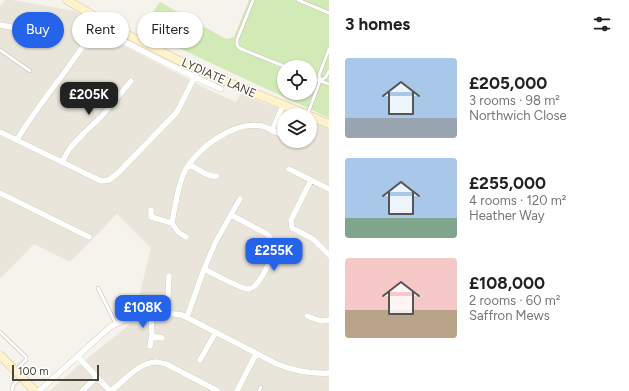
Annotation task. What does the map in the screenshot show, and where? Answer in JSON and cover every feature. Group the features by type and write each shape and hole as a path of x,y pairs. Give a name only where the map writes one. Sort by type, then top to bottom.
{"main road":[{"name":"LYDIATE LANE","path":"70,0 85,12"},
{"name":"LYDIATE LANE","path":"129,36 196,74 290,108"},
{"name":"LYDIATE LANE","path":"317,119 329,124"},
{"path":"0,355 35,391"}],"street":[{"path":"0,25 12,28"},
{"path":"16,140 30,117 82,48"},
{"path":"0,132 102,181 109,180 118,173 177,112 196,74"},
{"name":"LYDIATE LANE","path":"196,74 221,89"},
{"path":"62,162 70,148 102,116 131,81"},
{"path":"272,131 283,105"},
{"path":"172,223 177,191 184,173 196,156 210,142 228,132 249,126 262,126 277,133"},
{"path":"190,165 209,175 214,177 217,176"},
{"path":"289,169 329,189"},
{"path":"311,180 291,220 292,228 313,239 329,254"},
{"path":"0,193 89,237"},
{"path":"187,317 204,269 216,241 240,199"},
{"path":"150,210 150,217 172,223 178,232 186,237"},
{"path":"204,269 242,288 250,289 254,287 270,261 273,244 271,238 267,234 231,215"},
{"path":"167,313 169,276"},
{"path":"39,391 110,327 126,319 145,313 182,315 256,354 289,369 315,374 329,373"},
{"path":"150,346 152,336 151,313"},
{"path":"307,316 321,321 329,320"},
{"path":"200,360 216,332"},
{"path":"152,336 162,338"},
{"path":"237,391 256,354"},
{"path":"78,357 111,391 139,368 148,363 157,362 166,364 218,391"},
{"path":"82,391 97,377"}],"lane":[{"path":"253,0 237,40 237,45 239,48 277,63"},
{"path":"298,0 329,13"},
{"path":"310,108 320,81 319,75 329,49"},
{"path":"0,50 30,71"},
{"path":"320,81 326,77 329,71"},
{"path":"317,80 329,84"},
{"path":"98,288 116,324"},
{"path":"0,332 26,357 26,360 15,370"},
{"path":"12,391 13,385 22,376"},
{"path":"259,391 261,386"}],"shaded area":[{"path":"5,0 12,0 77,12 72,12 72,48 78,48 73,55 77,59 87,48 129,48 207,89 236,102 241,94 277,108 277,148 317,148 317,124 329,129 329,391 50,391 80,364 128,326 138,301 151,248 117,214 70,262 34,244 0,279 0,6"}],"green space":[{"path":"249,0 329,0 329,118 317,112 317,108 308,108 290,100 317,100 317,60 277,60 277,94 179,48 203,48 203,26 226,39 234,37"},
{"path":"160,2 178,12 153,12"}]}
